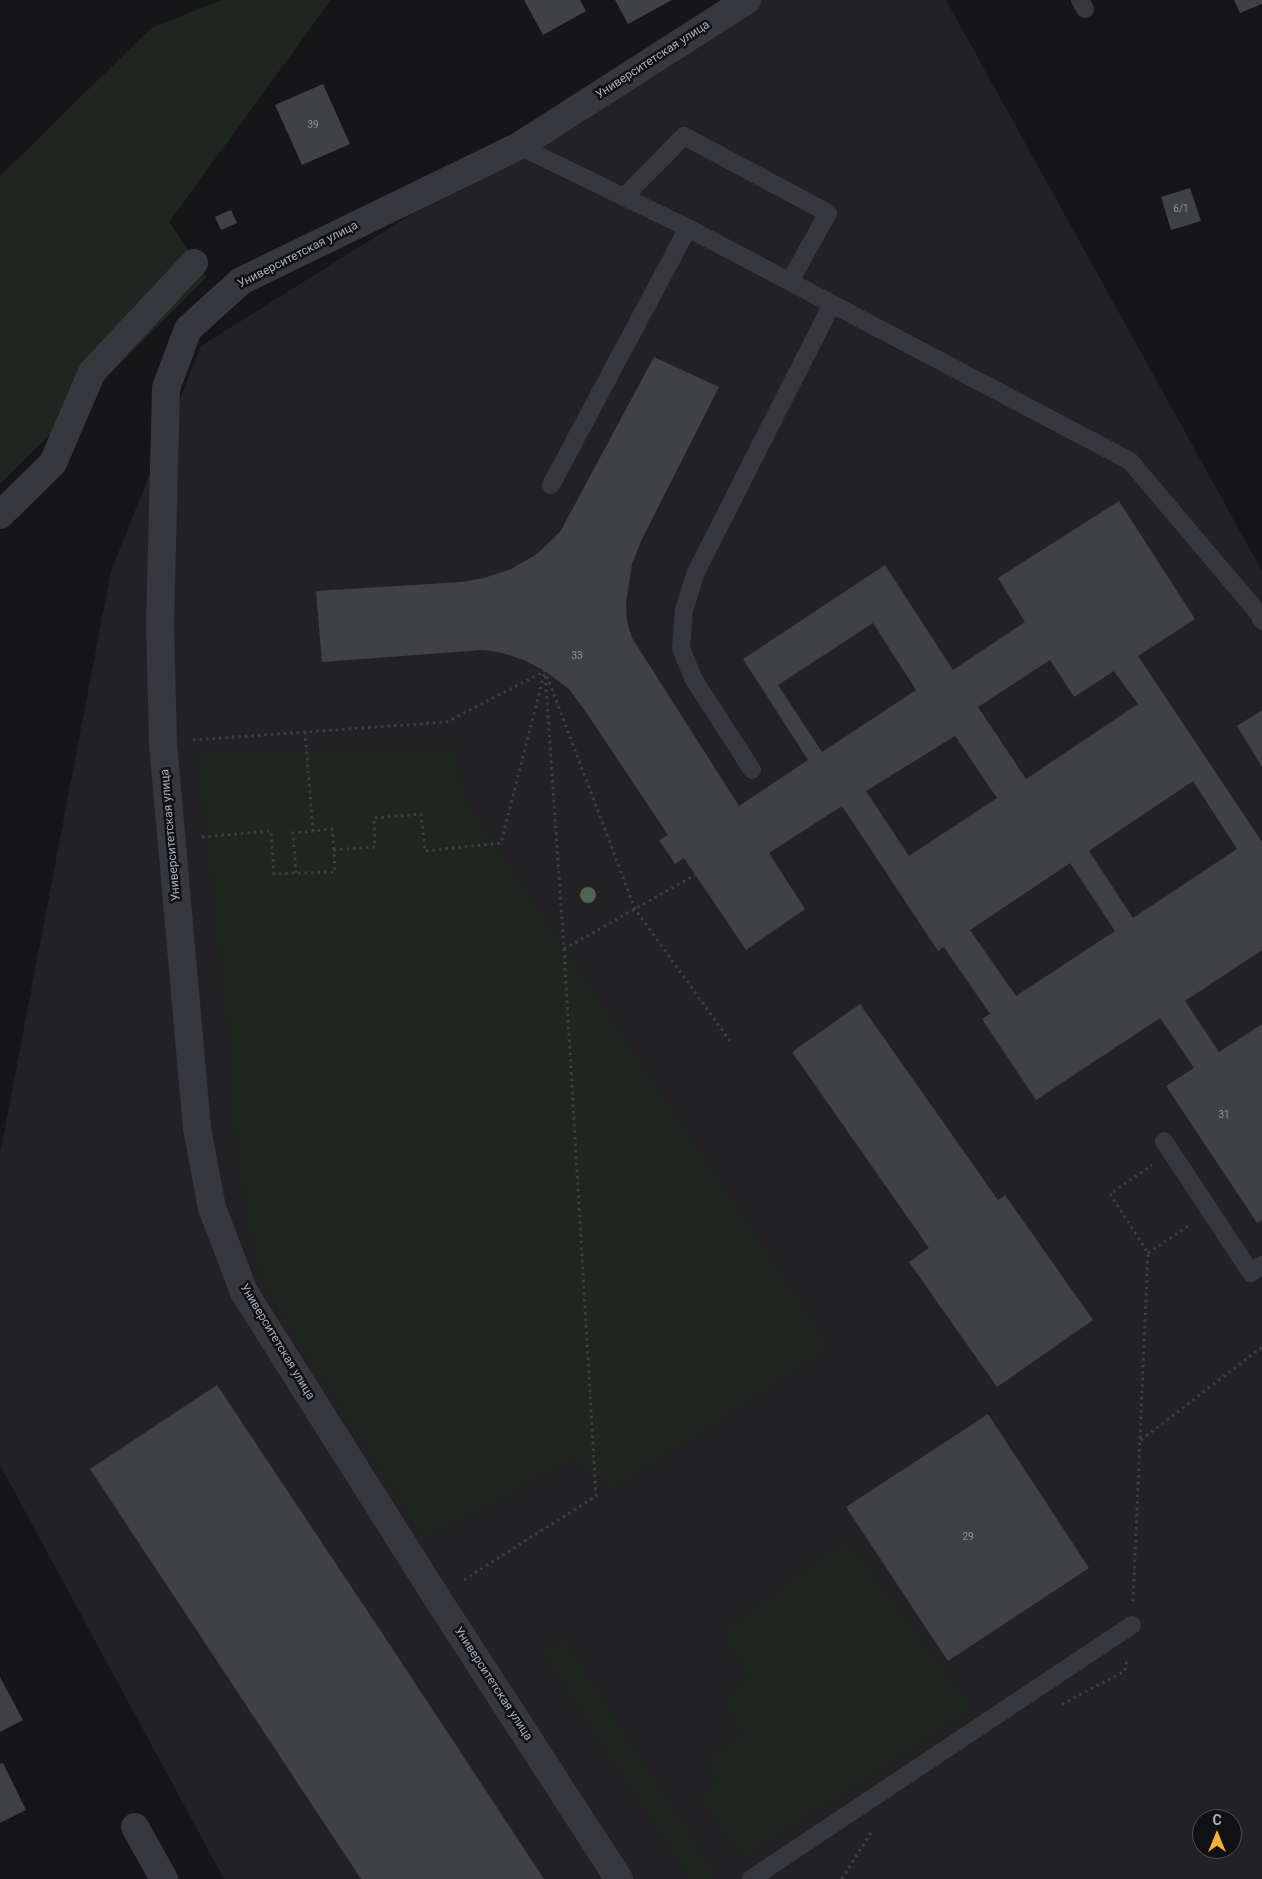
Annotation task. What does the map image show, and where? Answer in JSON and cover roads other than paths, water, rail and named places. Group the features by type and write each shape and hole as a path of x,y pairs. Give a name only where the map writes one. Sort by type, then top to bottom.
{"street":[{"name":"Университетская улица","path":"619,1879 437,1598 244,1292 212,1208 197,1128 163,743 160,624 166,388 188,329 242,281 519,146 747,0"},
{"path":"0,515 53,463 92,372 194,262"},
{"path":"135,1827 164,1879"}],"lane":[{"path":"624,197 684,136 828,213 790,281"},
{"path":"519,146 688,228 1130,461 1259,614 1262,620"},
{"path":"551,485 688,228"},
{"path":"752,770 693,678 681,648 684,610 696,572 832,304"},
{"path":"1167,1147 1251,1273 1262,1265"},
{"path":"750,1879 1132,1625"}]}
